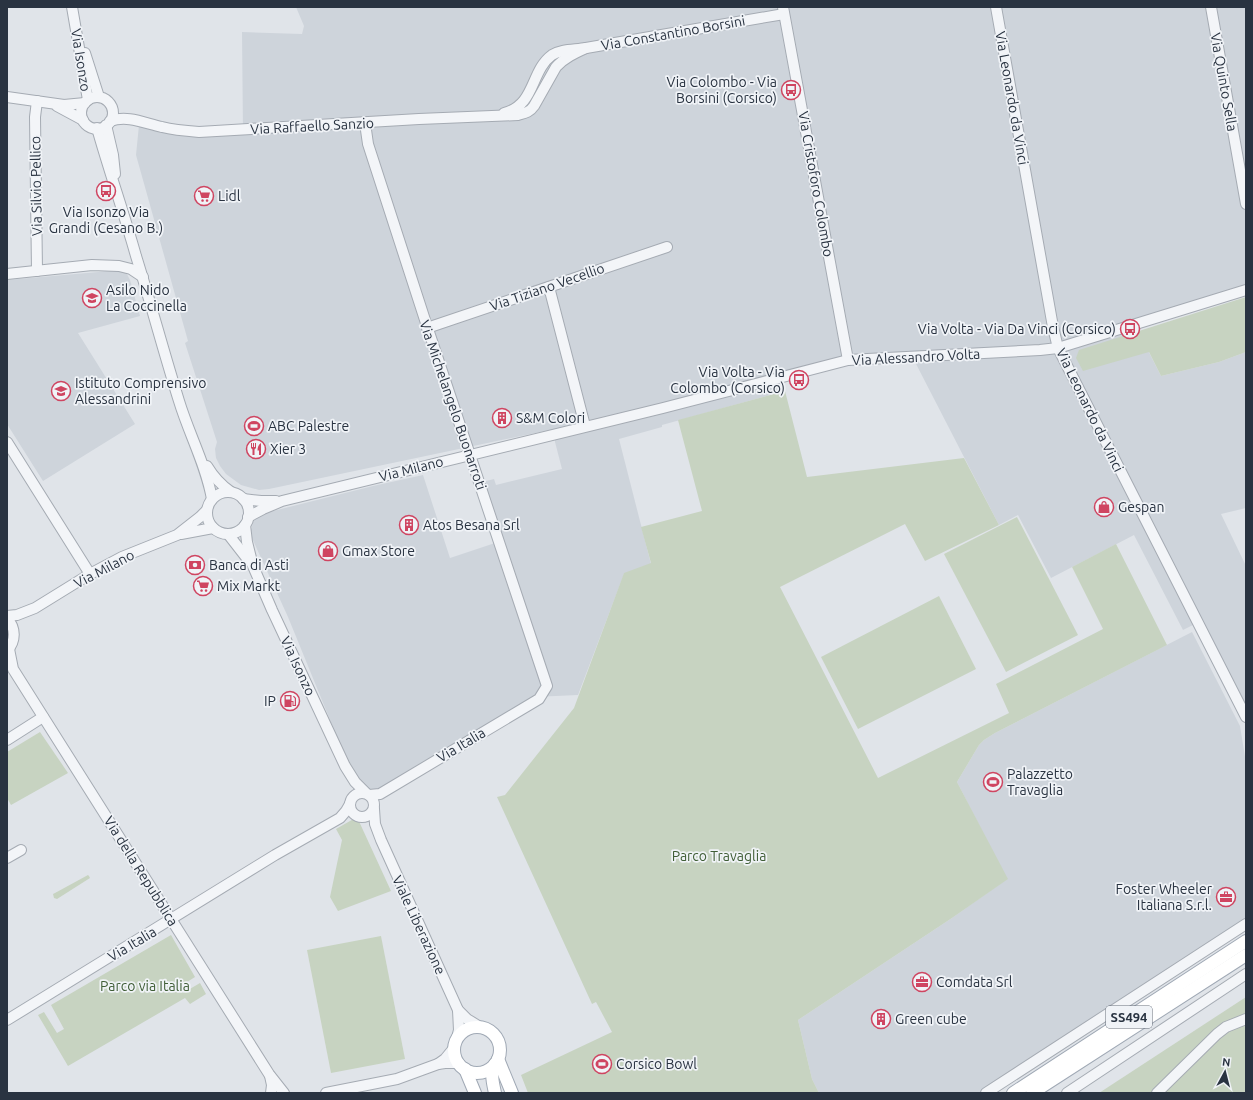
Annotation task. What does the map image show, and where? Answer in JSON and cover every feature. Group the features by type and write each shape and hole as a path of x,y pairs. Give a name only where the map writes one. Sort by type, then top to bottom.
{"main road":[{"name":"SS494","path":"1013,1093 1246,941"},
{"name":"SS494","path":"1032,1093 1246,955"},
{"path":"473,1027 480,1027 490,1031 498,1040 500,1051 492,1076 495,1093 482,1078 466,1068 455,1057 456,1043 466,1030 473,1027"},
{"path":"466,1068 484,1072 490,1069 496,1062"},
{"path":"496,1062 512,1093"},
{"path":"466,1068 475,1093"}],"street":[{"name":"Via Isonzo","path":"72,7 99,97"},
{"name":"Via Leonardo da Vinci","path":"996,7 1058,348 1246,718"},
{"name":"Via Quinto Sella","path":"1211,7 1246,204"},
{"name":"Via Constantino Borsini","path":"497,115 511,111 523,103 547,60 559,52 784,10"},
{"name":"Via Cristoforo Colombo","path":"784,10 848,360"},
{"name":"Via Isonzo","path":"75,20 86,102"},
{"path":"7,97 73,105 99,97 107,101 112,108 112,115 105,125 113,155 118,194 179,402 209,484 212,498"},
{"name":"Via Silvio Pellico","path":"37,101 35,117 37,271"},
{"path":"83,120 82,110 86,102"},
{"path":"51,103 83,120 89,126 105,125"},
{"name":"Via Raffaello Sanzio","path":"112,108 130,119"},
{"name":"Via Raffaello Sanzio","path":"105,125 117,119 130,119 172,129 199,132 497,115"},
{"name":"Via Michelangelo Buonarroti","path":"365,123 368,144 427,328 547,686"},
{"name":"Via Tiziano Vecellio","path":"427,328 667,246"},
{"path":"7,274 92,265 119,266 131,269 143,277"},
{"path":"549,287 585,426"},
{"name":"Via Alessandro Volta","path":"585,426 663,408 848,360 1058,348 1246,290"},
{"name":"Via Milano","path":"246,521 263,509 282,501 585,426"},
{"path":"7,442 90,574"},
{"path":"197,450 212,474 231,492"},
{"path":"231,492 238,494 243,499 249,510 246,521 240,530 228,534 213,528 208,520 207,510 212,498 217,494 231,492"},
{"name":"Via Milano","path":"243,499 282,501"},
{"name":"Via Milano","path":"177,535 200,518 207,510"},
{"name":"Via Isonzo","path":"246,521 247,542 253,566 272,610 345,766 355,782 367,794"},
{"name":"Via Milano","path":"7,617 35,608 90,574 122,558 177,535 213,528"},
{"name":"Via Isonzo","path":"228,534 253,566"},
{"name":"Via Milano","path":"14,632 19,623 35,608"},
{"path":"7,617 14,632 12,644 8,650"},
{"name":"Via della Repubblica","path":"8,650 10,666 269,1074 284,1093"},
{"name":"Via Italia","path":"367,794 380,794 539,699 547,686"},
{"path":"7,740 43,717"},
{"name":"Via Isonzo","path":"345,766 349,783 350,802"},
{"path":"362,793 367,794 374,801 374,809 369,815 363,817 357,816 351,810 350,802 355,795 362,793"},
{"name":"Via Italia","path":"7,1020 275,856 340,818 346,811 350,802"},
{"name":"Viale Liberazione","path":"374,809 375,824 380,840 458,1010 467,1019 480,1027"},
{"name":"Via Italia","path":"340,818 357,816"},
{"name":"Viale Liberazione","path":"357,816 371,826 380,840"},
{"path":"7,858 21,850"},
{"path":"986,1093 1246,924"},
{"path":"1066,1093 1246,974"},
{"name":"Viale Liberazione","path":"456,1043 459,1030 458,1010"},
{"path":"1157,1093 1216,1034 1226,1026 1246,1020"},
{"path":"438,1064 445,1059 456,1043"},
{"path":"326,1093 398,1080 438,1064 445,1063 466,1068"},
{"name":"Via della Repubblica","path":"269,1074 272,1085 271,1093"}],"shaded area":[{"path":"296,7 1246,7 1246,287 1060,345 850,358 782,376 785,391 662,425 662,427 619,439 651,564 624,574 578,695 533,697 378,792 367,788 360,782 348,764 288,617 252,538 251,530 253,522 257,517 269,512 423,475 450,558 501,541 482,482 494,479 496,485 562,469 555,439 615,425 616,416 269,489 259,490 241,485 226,474 216,458 215,449 217,442 185,343 188,341 136,155 139,125 243,133 242,32 302,34 304,26"},
{"name":"Istituto Comprensivo Alessandrini","path":"121,270 126,272 130,280 140,316 78,333 135,424 43,481 7,424 7,280"},
{"path":"1135,325 1161,376 1219,362 1246,352 1246,508 1221,514 1246,566 1246,706 1201,621 1183,630 1134,535 1051,578 1018,515 999,525 914,360 1040,353"},
{"path":"1192,632 1240,726 1246,763 1246,927 992,1093 819,1093 812,1079 798,1020 952,918 1007,879 957,782 979,745 995,733"}],"green space":[{"path":"1246,297 1246,352 1219,362 1161,376 1149,352 1083,371 1076,358 1079,350"},
{"name":"Parco Travaglia","path":"785,391 807,477 964,458 999,525 925,561 905,524 780,587 878,778 1009,713 996,684 1103,629 1072,567 1116,544 1167,645 995,733 979,745 957,782 1008,879 798,1020 812,1079 819,1093 528,1093 521,1075 612,1032 596,1002 592,1004 497,797 505,795 574,708 624,573 651,563 641,527 702,511 678,420"},
{"path":"1017,517 1078,635 1006,672 944,554"},
{"path":"939,596 976,669 858,729 821,657"},
{"path":"40,732 68,773 11,805 7,798 7,752"},
{"path":"357,817 391,891 338,911 330,897 342,840 336,829"},
{"path":"88,875 90,878 57,899 54,898 53,894"},
{"name":"Parco via Italia","path":"171,935 195,977 179,987 183,993 200,983 206,994 190,1004 185,998 68,1066 38,1015 44,1012 57,1033 64,1029 51,1005"},
{"path":"381,936 405,1059 331,1073 307,950"},
{"path":"1246,997 1246,1093 1099,1093"}],"place":[{"name":"Via Colombo - Via Borsini (Corsico)","path":"791,90"},
{"name":"Via Isonzo Via Grandi (Cesano B.)","path":"106,191"},
{"name":"Lidl","path":"204,196"},
{"name":"Asilo Nido La Coccinella","path":"92,298"},
{"name":"Via Volta - Via Da Vinci (Corsico)","path":"1130,329"},
{"name":"Via Volta - Via Colombo (Corsico)","path":"799,380"},
{"name":"Istituto Comprensivo Alessandrini","path":"61,391"},
{"name":"S&M Colori","path":"502,418"},
{"name":"ABC Palestre","path":"254,426"},
{"name":"Xier 3","path":"256,449"},
{"name":"Gespan","path":"1104,507"},
{"name":"Atos Besana Srl","path":"409,525"},
{"name":"Gmax Store","path":"328,551"},
{"name":"Banca di Asti","path":"195,565"},
{"name":"Mix Markt","path":"203,586"},
{"name":"IP","path":"290,701"},
{"name":"Palazzetto Travaglia","path":"993,782"},
{"name":"Foster Wheeler Italiana S.r.l.","path":"1226,897"},
{"name":"Comdata Srl","path":"922,982"},
{"name":"Green cube","path":"881,1019"},
{"name":"Corsico Bowl","path":"602,1064"}]}
